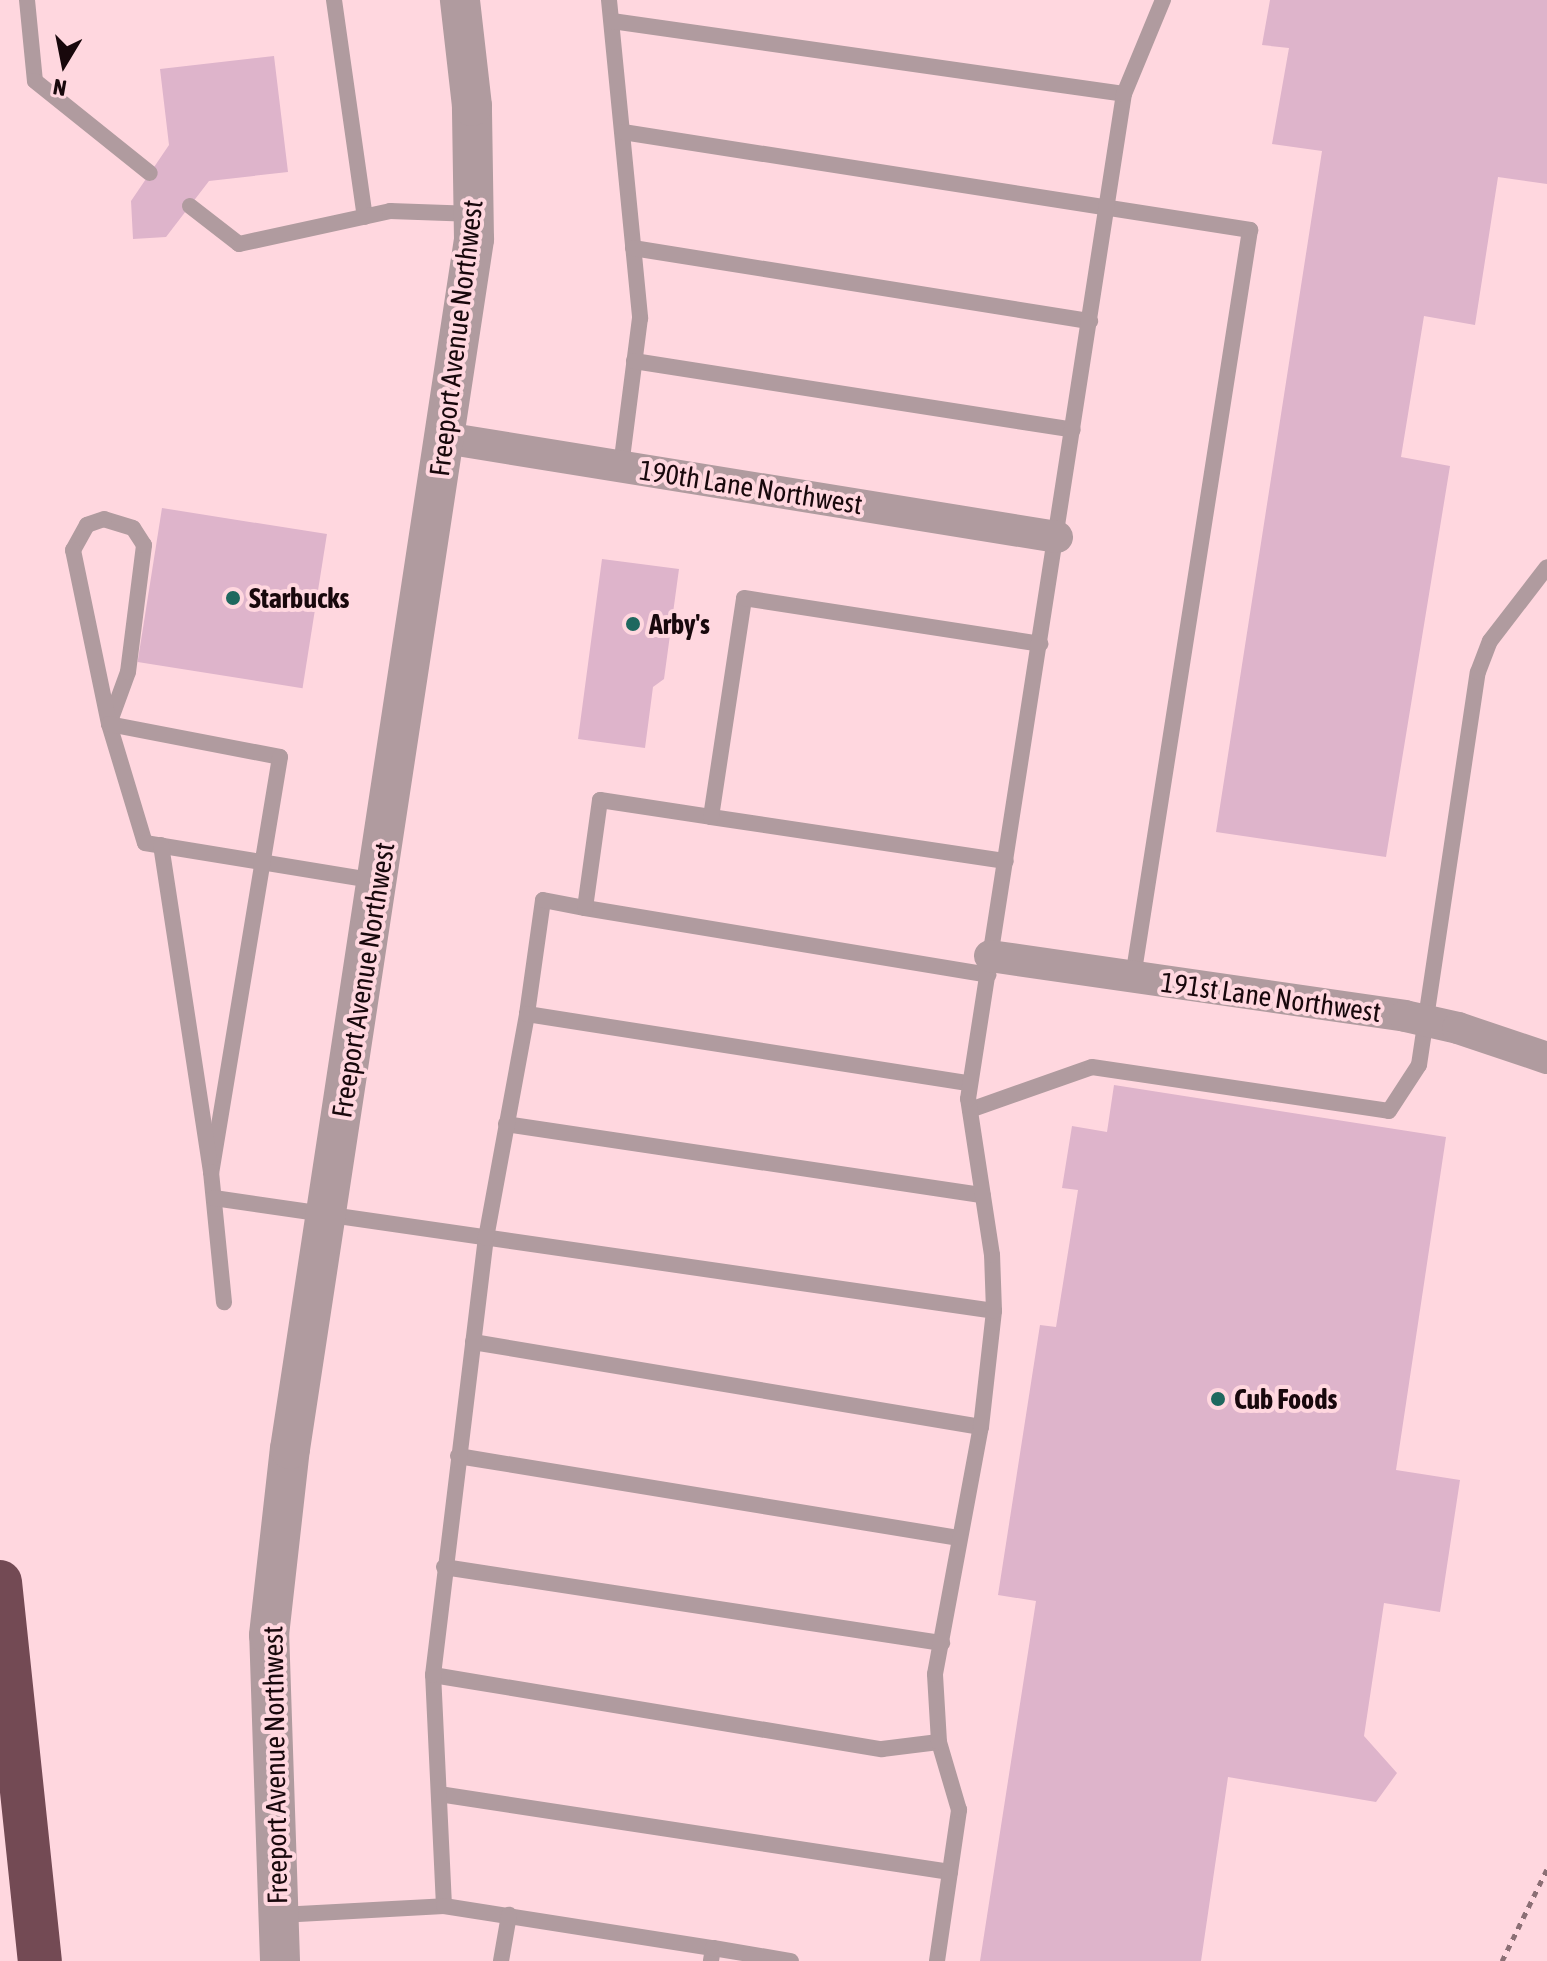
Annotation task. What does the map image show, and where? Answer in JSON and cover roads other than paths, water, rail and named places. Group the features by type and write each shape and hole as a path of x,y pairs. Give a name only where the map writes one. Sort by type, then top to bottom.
{"highway":[{"path":"0,1582 40,1961"}],"street":[{"name":"Freeport Avenue Northwest","path":"280,1961 269,1635 290,1449 445,438 475,214 472,106 460,0"},
{"name":"190th Lane Northwest","path":"445,438 1057,537"},
{"name":"191st Lane Northwest","path":"989,966 1133,977 1427,1021 1547,1058"}],"lane":[{"path":"27,0 35,81 150,173"},
{"path":"334,0 365,217"},
{"path":"609,0 640,318 621,466"},
{"path":"937,1961 959,1810 939,1742 935,1674 981,1427 994,1311 983,1195 970,1110 970,1083 1124,94 1163,0"},
{"path":"612,21 1124,94"},
{"path":"623,132 1250,230 1133,977"},
{"path":"190,206 239,244 390,211 475,214"},
{"path":"633,248 1090,321"},
{"path":"634,361 1073,430"},
{"path":"109,724 128,672 144,545 133,528 104,519 87,525 73,550 109,724 145,843 378,881"},
{"path":"970,1110 1092,1067 1389,1111 1419,1065 1478,672 1490,641 1547,567"},
{"path":"711,817 744,598 1040,644"},
{"path":"109,724 280,757 211,1172"},
{"path":"585,908 600,800 1006,861"},
{"path":"161,845 211,1172 224,1302"},
{"path":"444,1906 433,1675 486,1238 527,1014 543,900 989,966"},
{"path":"527,1014 970,1083"},
{"path":"506,1124 983,1195"},
{"path":"214,1198 994,1311"},
{"path":"473,1342 981,1427"},
{"path":"458,1456 959,1538"},
{"path":"444,1567 942,1643"},
{"path":"433,1675 882,1749 939,1742"},
{"path":"439,1794 950,1872"},
{"path":"278,1915 444,1906 509,1915 712,1955 791,1961"},
{"path":"501,1961 509,1915"}],"place":[{"name":"Starbucks","path":"233,598"},
{"name":"Arby's","path":"633,624"},
{"name":"Cub Foods","path":"1218,1399"}]}
